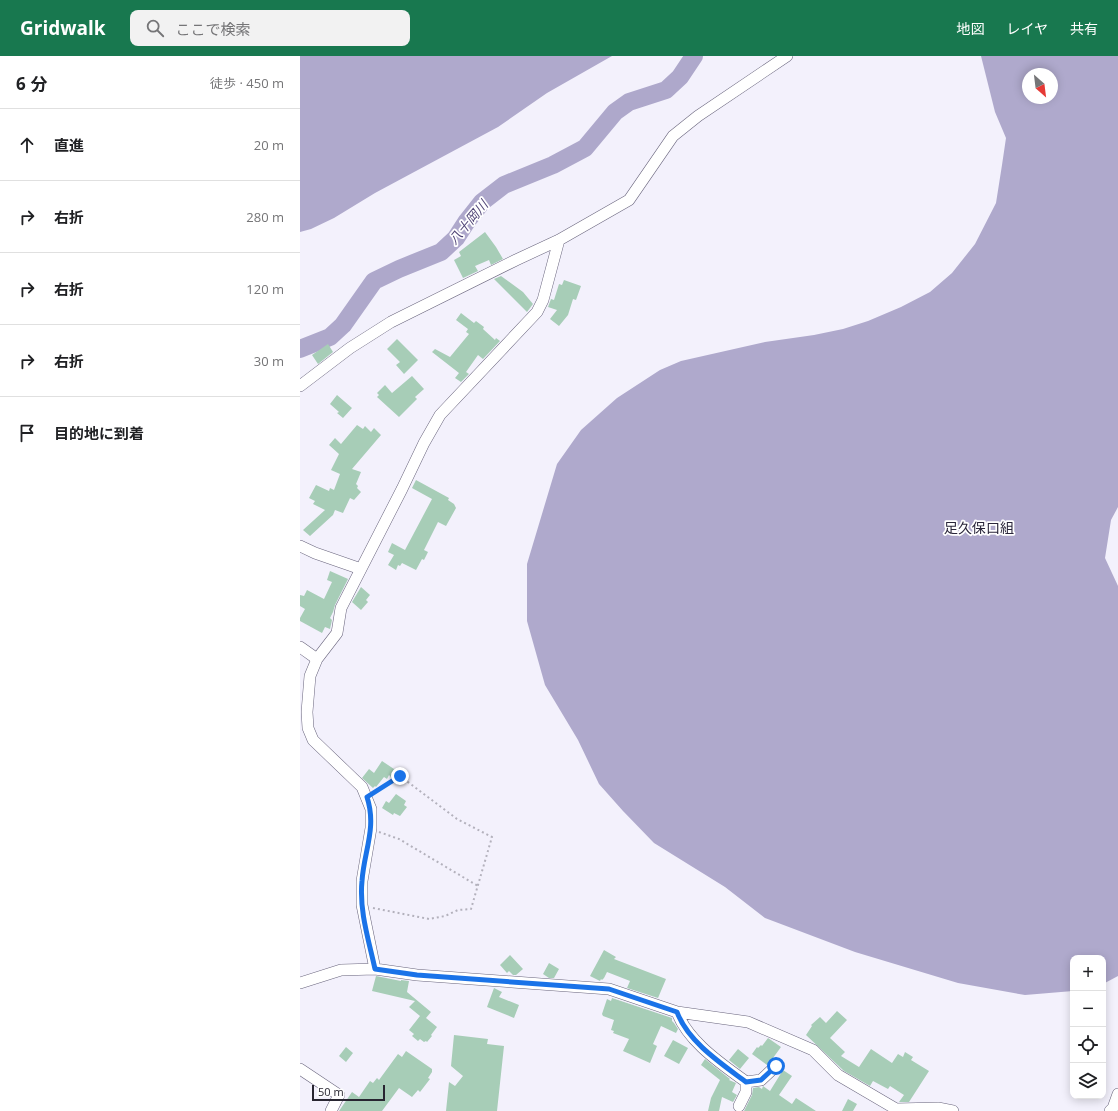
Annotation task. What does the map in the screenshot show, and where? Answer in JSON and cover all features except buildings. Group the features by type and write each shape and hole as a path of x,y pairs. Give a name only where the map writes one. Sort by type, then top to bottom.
{"street":[{"path":"300,386 350,348 391,322 559,240 629,200 673,136 698,116 786,56"},
{"path":"375,969 362,905 362,881 371,828 371,809 362,787 313,740 308,728 307,712 310,676 317,659 337,633 341,608 424,443 440,415 537,312 543,300 559,240"},
{"path":"300,546 315,553 361,569"},
{"path":"300,647 317,659"},
{"path":"300,983 341,970 375,969 417,975 609,989 677,1012 748,1022 813,1050 838,1075 896,1109 938,1108 953,1111"},
{"path":"677,1012 680,1021 701,1046 746,1082 761,1080 776,1066"},
{"path":"300,1069 339,1095 330,1111"},
{"path":"739,1106 746,1092 746,1082"},
{"path":"1110,1111 1113,1108 1118,1094"}],"path":[{"path":"362,905 429,919 445,916 458,910 471,909 492,837 457,819 400,776 367,797"},
{"path":"371,828 399,839 478,886"}],"shaded area":[{"path":"300,56 612,56 547,93 498,127 375,193 334,218 311,229 300,232"},
{"path":"981,56 1118,56 1118,507 1111,520 1105,558 1118,586 1118,976 1106,982 1106,955 1070,955 1070,991 1025,995 958,983 855,952 765,918 725,887 654,843 599,784 578,740 545,685 527,621 527,564 557,464 581,430 617,398 660,370 681,361 765,342 843,329 868,321 901,307 930,292 952,273 975,244 996,203 1006,138 995,112"}],"waterway":[{"name":"八十岡川","path":"300,349 330,337 343,325 374,281 441,252 456,238 482,202 504,185 553,165 585,148 615,112 629,102 666,90 680,77 694,56"}],"district":[{"name":"足久保口組","path":"979,528"}],"route":[{"path":"400,776 367,797 371,809 371,828 362,881 362,905 375,969 417,975 609,989 677,1012 680,1021 701,1046 746,1082 761,1080 776,1066"}]}
